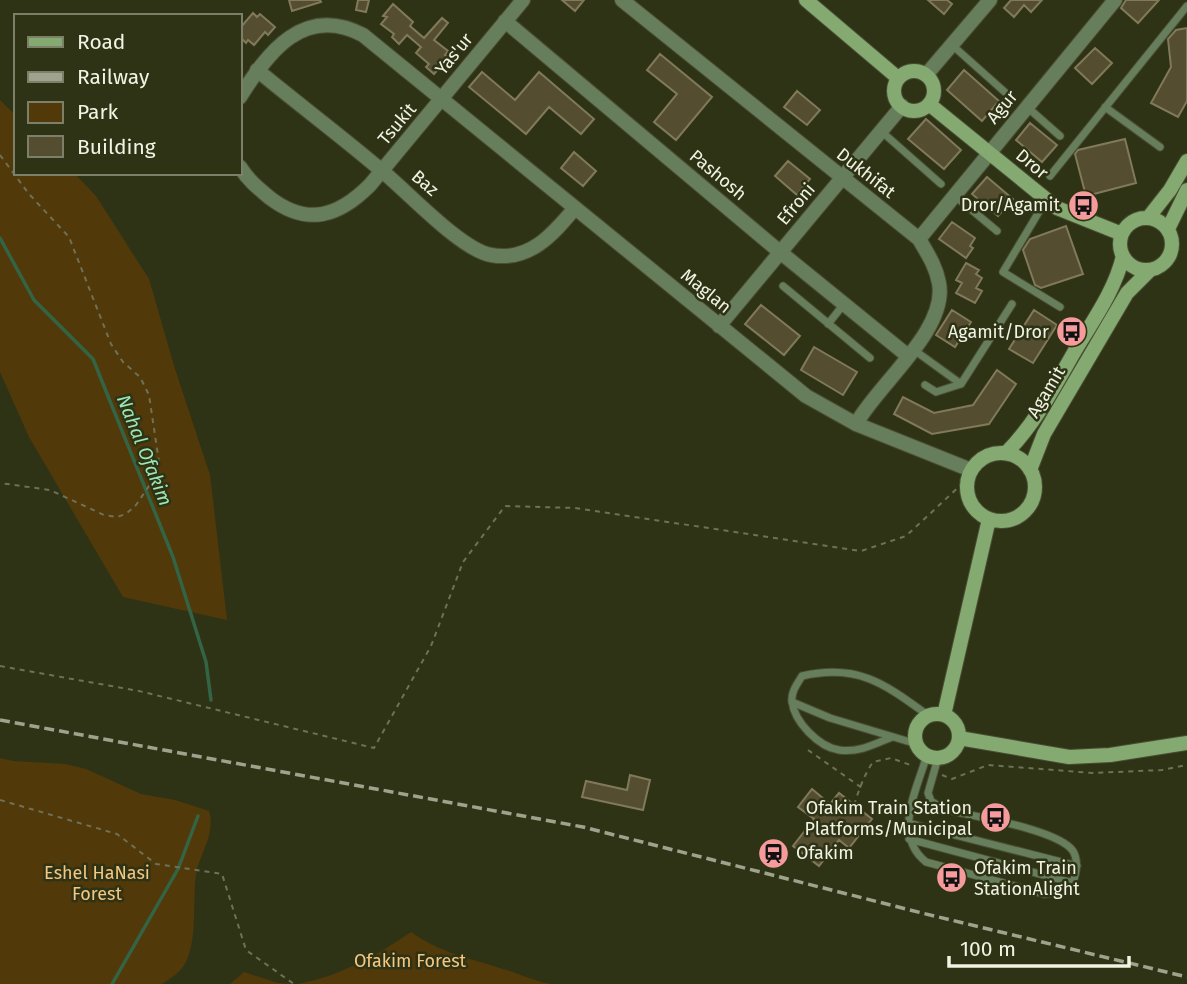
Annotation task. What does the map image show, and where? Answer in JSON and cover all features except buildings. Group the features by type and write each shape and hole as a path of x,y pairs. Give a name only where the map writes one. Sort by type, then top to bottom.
{"street":[{"name":"Yas'ur","path":"442,100 523,0"},
{"name":"Dukhifat","path":"622,0 919,239 934,264 940,284 940,301 928,329 868,403 856,424"},
{"path":"806,0 898,78"},
{"path":"926,75 990,0"},
{"name":"Agur","path":"919,239 1115,0"},
{"name":"Pashosh","path":"505,21 780,253 910,352"},
{"name":"Tsukit","path":"242,94 271,53 289,37 304,30 334,24 348,27 363,35 442,100 355,201 331,213 305,214 283,208 250,182 242,170"},
{"name":"Baz","path":"257,70 475,250 489,255 514,255 530,250 545,241 575,208"},
{"path":"912,71 926,75 931,80 934,92 929,104 913,111 902,106 894,96 898,78 912,71"},
{"name":"Maglan","path":"442,100 806,397 856,424 969,474"},
{"name":"Dror","path":"929,104 1057,208 1122,234"},
{"name":"Efroni","path":"719,326 902,106"},
{"path":"1148,218 1170,190 1187,161"},
{"path":"1168,229 1187,191"},
{"path":"1148,218 1163,223 1168,229 1172,243 1169,257 1157,268 1143,270 1131,266 1123,256 1120,245 1122,234 1132,222 1148,218"},
{"name":"Agamit","path":"1006,453 1025,434 1054,388 1113,287 1123,256"},
{"name":"Agamit","path":"1030,470 1044,434 1127,293 1150,270"},
{"path":"1006,453 1020,459 1030,470 1035,487 1029,506 1011,519 989,519 973,507 966,489 969,474 986,456 1006,453"},
{"path":"937,716 989,519"},
{"path":"937,716 956,724 959,738 952,752 926,757 917,729 923,720 937,716"},
{"path":"959,738 1069,757 1110,755 1187,743"}],"lane":[{"path":"1050,176 1187,6"},
{"path":"952,45 1007,94"},
{"path":"1027,107 1060,136"},
{"path":"1105,107 1160,147"},
{"path":"881,131 941,184"},
{"path":"954,195 997,231"},
{"path":"1046,200 1003,272 1060,307"},
{"path":"783,286 870,358"},
{"path":"828,324 844,304"},
{"path":"925,385 936,392 961,384 1012,304"},
{"path":"910,352 961,384"},
{"path":"892,737 856,751 836,750 817,739 800,723 792,702 794,687 802,676 837,672 881,683 937,716"},
{"path":"792,702 830,718 892,737 926,757 934,773 928,793 931,801 943,809 1046,834 1066,844 1075,853 1077,866 1073,883 1061,892 1044,894 926,862 916,854 909,839 908,823 926,757"},
{"path":"908,823 1077,866"},
{"path":"909,839 1073,883"}],"path":[{"path":"0,155 14,174"},
{"path":"0,483 50,490 104,515 117,517 126,514 136,505 153,480 159,462 149,395 140,377 123,362 111,344 69,237 15,175"},
{"path":"0,666 139,691 374,748 431,646 463,562 505,506 575,508 861,551 906,536 969,474"},
{"path":"808,750 862,788"},
{"path":"854,805 862,788 864,774 873,762 891,758 926,757"},
{"path":"934,773 952,779 988,765 1093,773 1162,770 1187,765"},
{"path":"0,800 117,834 156,864 222,874 246,950 294,984"}],"green space":[{"path":"0,100 14,114 14,175 76,175 96,196 149,279 210,475 227,620 123,597 29,437 0,372"},
{"name":"Eshel HaNasi Forest","path":"0,758 65,764 86,769 141,794 175,800 209,811 209,835 196,874 190,952 176,974 162,984 0,984"},
{"name":"Ofakim Forest","path":"411,932 432,945 456,954 551,984 298,984 357,964"},
{"path":"244,972 278,983 294,984 230,984"}],"waterway":[{"name":"Nahal Ofakim","path":"0,238 34,300 93,359 173,557 206,662 211,700"},
{"name":"Nahal Ofakim","path":"112,984 178,869 198,816"}],"railway":[{"path":"0,720 583,827 1187,977"}],"place":[{"name":"Dror/Agamit","path":"1083,205"},
{"name":"Agamit/Dror","path":"1072,332"},
{"name":"Ofakim Train Station Platforms/Municipal","path":"995,818"},
{"name":"Ofakim","path":"773,853"},
{"name":"Ofakim Train StationAlight","path":"951,878"}]}
